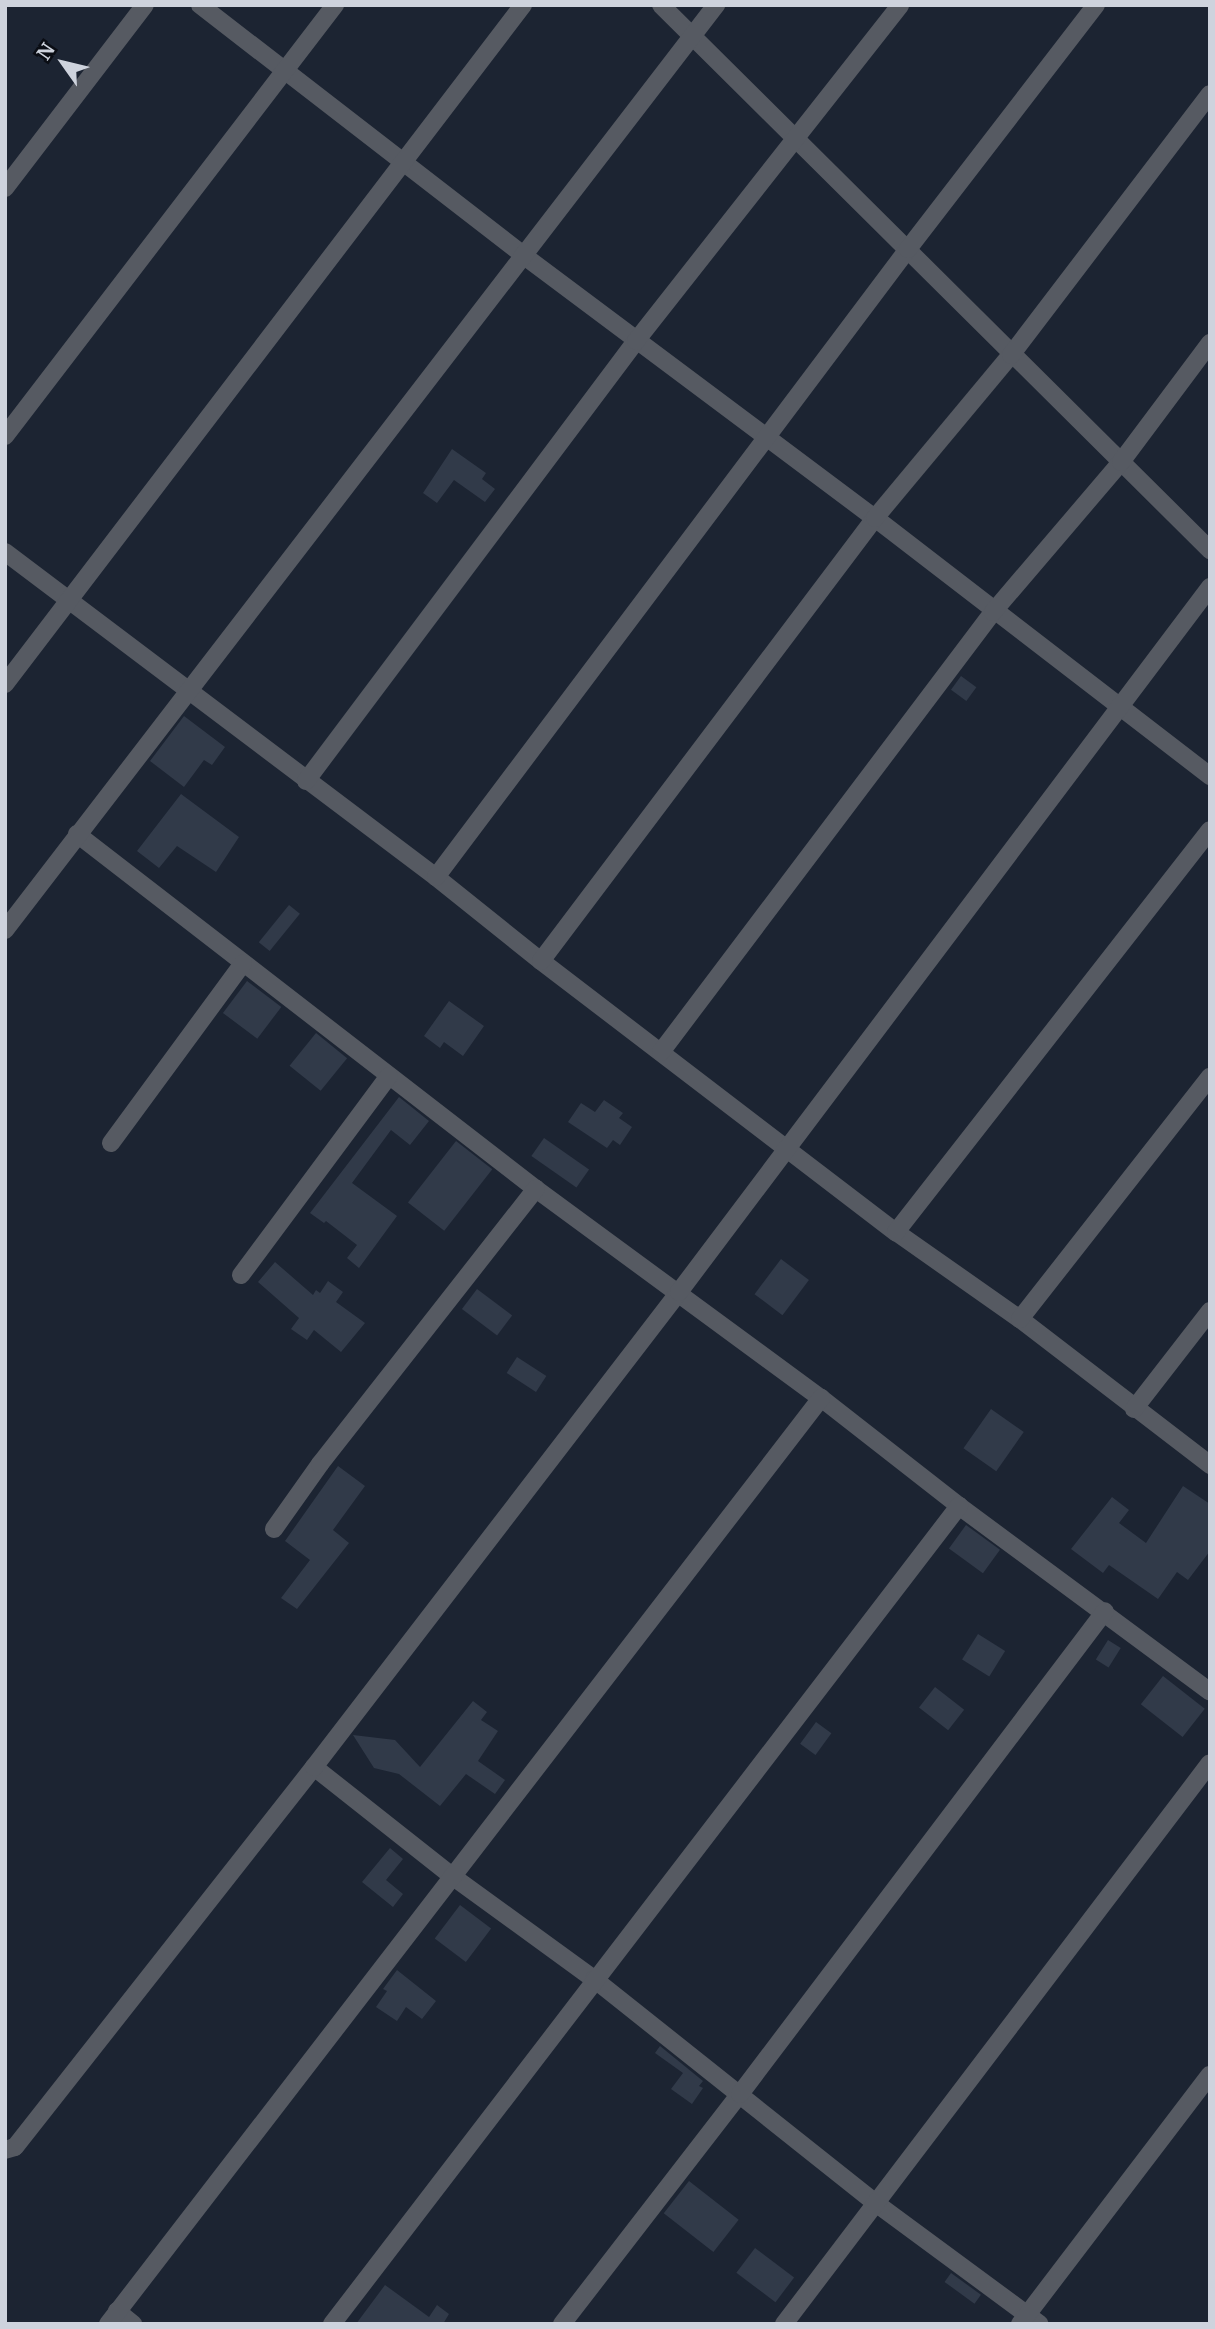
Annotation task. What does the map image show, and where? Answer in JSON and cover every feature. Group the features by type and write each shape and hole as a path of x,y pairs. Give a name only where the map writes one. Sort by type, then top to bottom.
{"street":[{"path":"5,188 145,5"},
{"path":"200,5 523,255 875,518 993,612 1210,776"},
{"path":"5,436 286,74 335,5"},
{"path":"5,684 523,5"},
{"path":"661,5 1210,550"},
{"path":"5,930 716,5"},
{"path":"306,781 636,341 797,140 900,5"},
{"path":"436,877 908,249 1096,5"},
{"path":"541,961 875,518 1011,355 1210,94"},
{"path":"661,1052 993,612 1121,461 1210,344"},
{"path":"5,552 436,877 541,961 895,1232 1020,1319 1210,1465"},
{"path":"5,2150 15,2147 314,1767 679,1292 1121,709 1210,587"},
{"path":"895,1232 1210,830"},
{"path":"77,834 536,1189 679,1292 959,1506 1105,1611 1210,1692"},
{"path":"111,1143 243,963"},
{"path":"241,1275 389,1076"},
{"path":"1020,1319 1210,1077"},
{"path":"274,1529 320,1464 536,1189"},
{"path":"1134,1409 1210,1311"},
{"path":"133,2324 112,2318 821,1398"},
{"path":"332,2324 959,1506"},
{"path":"562,2324 740,2094 1105,1611"},
{"path":"784,2324 1210,1763"},
{"path":"314,1767 452,1876 594,1979 1029,2321 1210,2076"}],"building":[{"path":"452,449 486,473 482,479 495,489 485,502 454,480 437,503 423,493"},
{"path":"961,676 976,687 966,701 951,690"},
{"path":"184,716 225,747 212,765 204,760 184,787 150,761"},
{"path":"181,794 239,837 216,872 177,846 159,868 137,851"},
{"path":"289,905 300,914 270,951 259,942"},
{"path":"247,981 281,1007 257,1039 223,1013"},
{"path":"449,1001 484,1026 463,1056 444,1042 440,1048 424,1036"},
{"path":"316,1033 347,1058 321,1091 290,1066"},
{"path":"399,1097 429,1121 410,1145 391,1130 352,1183 397,1216 359,1268 347,1258 357,1245 326,1221 324,1223 310,1213"},
{"path":"604,1100 623,1113 619,1118 632,1127 620,1145 613,1140 607,1148 568,1122 581,1103 595,1112"},
{"path":"544,1138 589,1170 576,1188 531,1156"},
{"path":"456,1141 492,1169 444,1231 408,1202"},
{"path":"781,1259 809,1280 782,1315 755,1294"},
{"path":"275,1262 313,1295 316,1290 320,1293 328,1281 343,1292 336,1302 365,1323 341,1352 314,1330 307,1340 291,1329 299,1318 258,1282"},
{"path":"477,1289 512,1315 497,1335 462,1309"},
{"path":"517,1357 546,1376 536,1392 507,1373"},
{"path":"991,1409 1024,1432 996,1471 963,1448"},
{"path":"338,1466 365,1486 333,1530 349,1543 297,1609 281,1598 310,1560 285,1541"},
{"path":"1183,1486 1210,1504 1210,1551 1188,1580 1177,1572 1158,1599 1109,1565 1103,1573 1071,1549 1112,1497 1129,1510 1119,1523 1146,1543"},
{"path":"966,1525 1000,1550 983,1573 949,1548"},
{"path":"978,1634 1005,1651 989,1676 962,1659"},
{"path":"1108,1640 1121,1648 1109,1667 1096,1660"},
{"path":"1163,1676 1205,1709 1183,1737 1141,1704"},
{"path":"935,1687 964,1710 948,1730 919,1707"},
{"path":"473,1701 487,1712 481,1720 498,1731 478,1761 505,1780 495,1794 466,1774 440,1806 399,1774 374,1768 353,1735 395,1740 420,1767"},
{"path":"816,1722 831,1733 816,1755 800,1744"},
{"path":"390,1848 403,1859 386,1880 403,1894 393,1907 362,1882"},
{"path":"460,1905 491,1928 466,1962 435,1939"},
{"path":"397,1970 436,2001 422,2019 406,2007 397,2021 376,2007 387,1991 383,1989"},
{"path":"660,2046 703,2081 699,2086 703,2088 692,2104 671,2089 683,2073 655,2053"},
{"path":"689,2181 739,2220 713,2252 664,2213"},
{"path":"755,2248 794,2277 775,2302 736,2273"},
{"path":"951,2273 981,2295 974,2304 945,2282"},
{"path":"385,2285 429,2317 437,2305 449,2314 443,2324 356,2324"}]}
